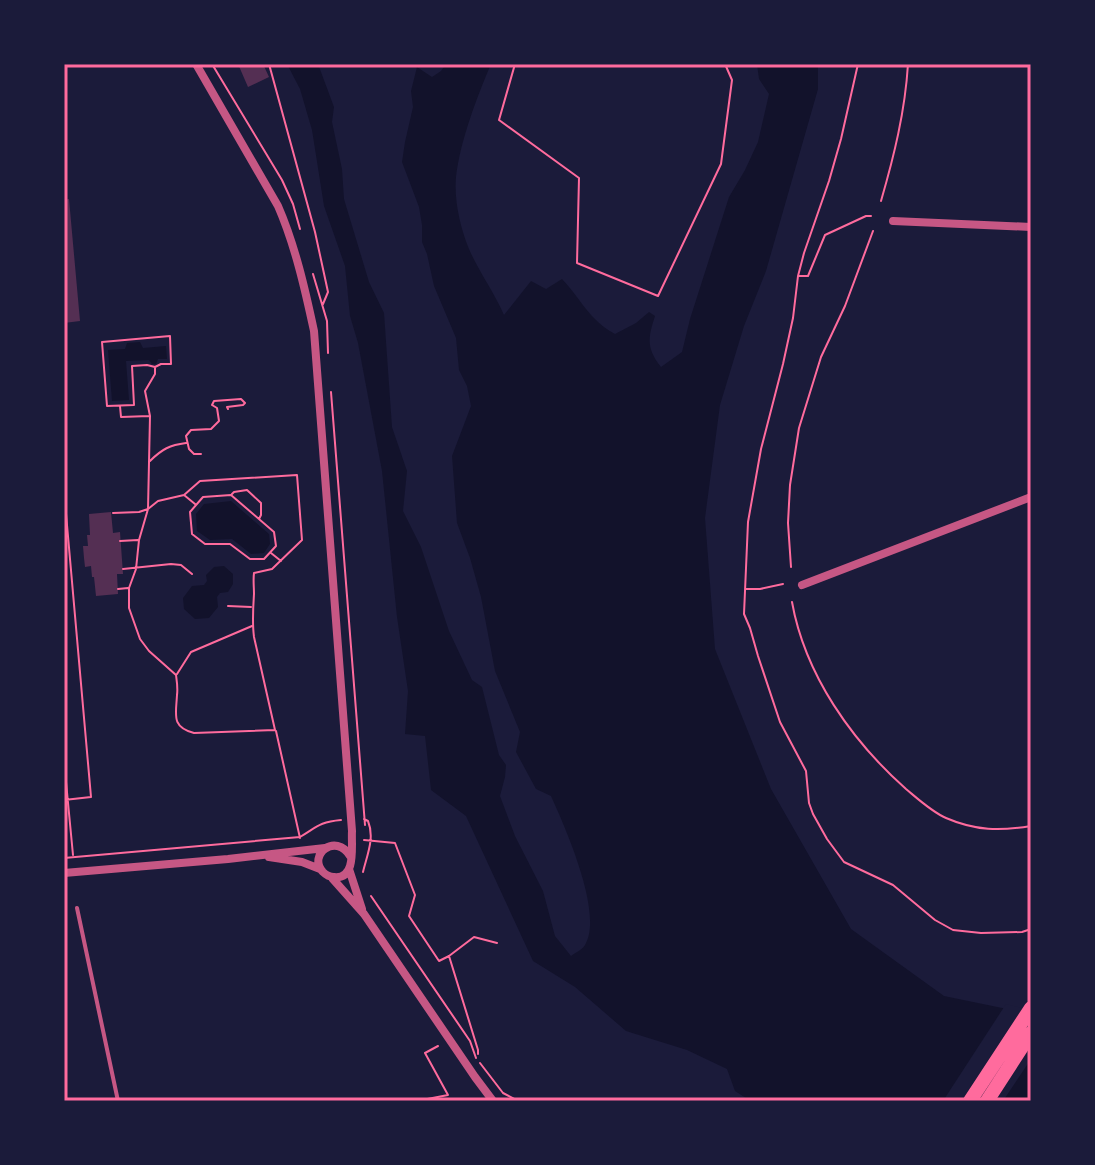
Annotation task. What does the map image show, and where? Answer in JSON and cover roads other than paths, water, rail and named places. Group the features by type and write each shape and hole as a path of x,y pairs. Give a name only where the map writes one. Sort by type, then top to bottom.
{"main road":[{"path":"970,1101 1031,1008"},
{"path":"987,1101 1031,1033"}],"street":[{"path":"196,64 278,206 314,331 351,820 349,869 364,914"},
{"path":"893,221 1031,227"},
{"path":"802,585 1031,497"},
{"path":"64,873 260,856 332,845 347,850 350,856"},
{"path":"320,869 318,861 325,848"},
{"path":"260,856 302,862 332,878 364,914 493,1101"},
{"path":"332,878 349,869"}],"lane":[{"path":"77,908 118,1101"}]}
